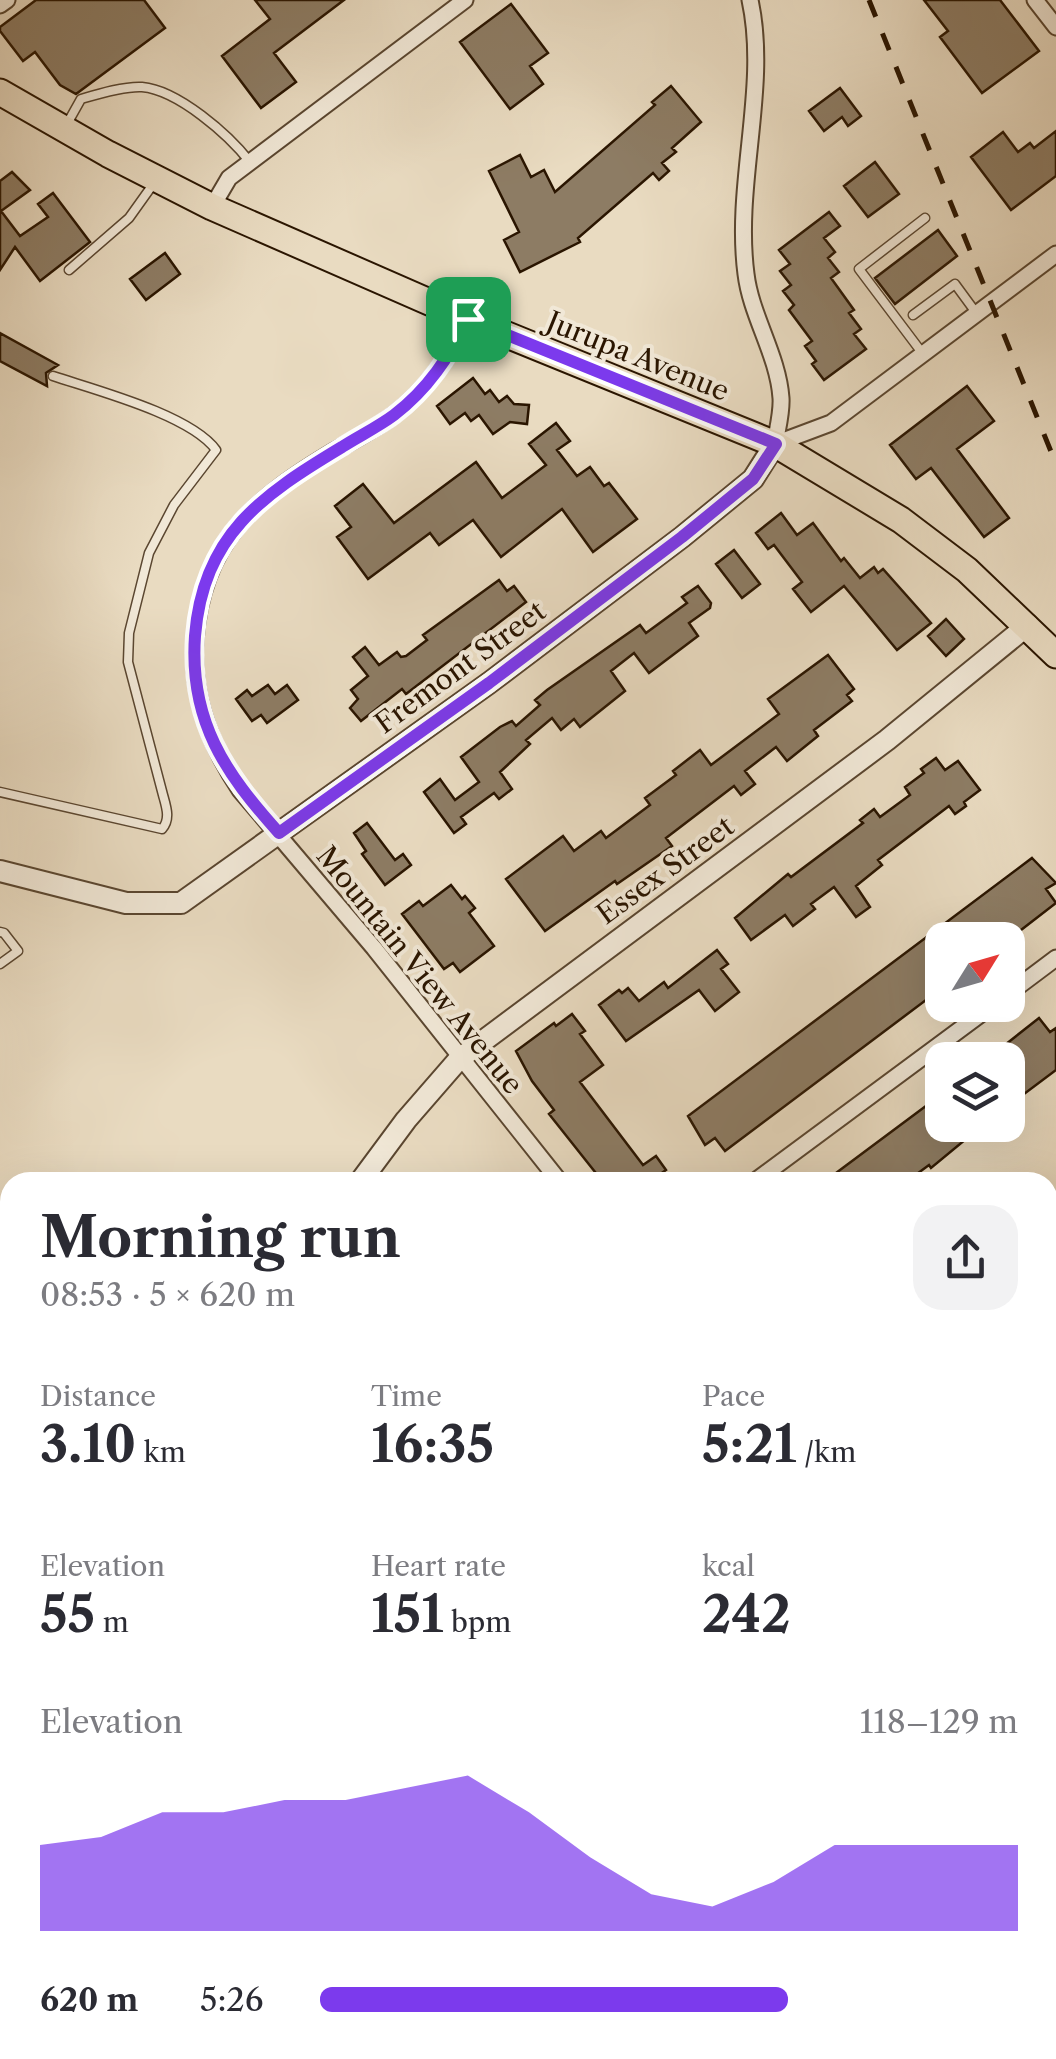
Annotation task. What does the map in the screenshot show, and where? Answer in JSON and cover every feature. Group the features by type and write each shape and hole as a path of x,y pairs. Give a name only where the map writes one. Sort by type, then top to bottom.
{"main road":[{"name":"Jurupa Avenue","path":"0,92 212,207 468,319 776,444 901,520 966,570 1056,655"}],"street":[{"path":"0,5 7,0"},
{"path":"212,207 229,178 465,0"},
{"path":"750,0 754,73 742,200 746,277 781,398 776,444 832,423 1056,254"},
{"path":"1034,0 1056,27"},
{"name":"Mountain View Avenue","path":"468,319 450,356 430,382 393,416 302,471 252,508 233,528 205,582 198,606 194,659 203,720 227,770 552,1172"},
{"name":"Fremont Street","path":"0,871 126,903 182,903 489,683 682,537 753,479 776,444"},
{"name":"Essex Street","path":"367,1172 459,1058 887,740 1028,626"},
{"path":"1025,981 1056,958"},
{"path":"768,1172 970,1022"}],"lane":[{"path":"65,130 81,99 142,87 162,93 214,125 250,162"},
{"path":"69,270 128,218 156,179"},
{"path":"923,354 859,268 924,218"},
{"path":"913,315 954,284 977,314"},
{"path":"0,792 162,828 166,825 164,795 128,662 129,633 149,553 174,505 216,450 206,436 139,405 53,376"},
{"path":"0,932 18,951 0,964"}],"building":[{"path":"36,0 144,0 165,28 76,94 60,85 35,52 23,61 0,31 0,27"},
{"path":"255,0 344,0 274,53 296,82 261,108 222,56 270,19"},
{"path":"924,0 1000,0 1039,51 982,93 940,37 948,31"},
{"path":"511,4 548,53 530,66 543,84 510,109 460,42"},
{"path":"671,86 701,122 672,148 676,152 662,163 669,171 659,180 653,173 578,238 580,242 520,272 504,240 519,232 489,171 520,155 531,177 544,170 555,192 655,105 652,102"},
{"path":"840,88 861,116 848,126 842,117 824,131 809,111"},
{"path":"1056,131 1056,176 1011,210 971,157 1003,132 1018,152 1030,143 1034,148"},
{"path":"875,162 899,194 868,217 844,186"},
{"path":"12,172 30,190 1,211 20,236 48,217 38,204 53,193 90,242 40,281 15,247 0,270 0,181"},
{"path":"829,212 840,226 824,238 835,252 828,258 839,272 831,278 854,310 849,313 861,329 854,334 866,349 824,380 805,346 812,341 789,310 794,305 783,291 791,285 780,271 790,264 779,250"},
{"path":"938,230 957,256 895,304 875,278"},
{"path":"165,253 180,274 146,300 130,279"},
{"path":"0,333 58,365 46,373 47,386 0,361"},
{"path":"473,378 485,394 490,390 499,402 507,396 514,404 529,405 527,424 510,422 493,434 479,415 471,421 465,413 450,424 437,406"},
{"path":"967,386 994,421 957,449 1009,518 984,537 931,468 916,479 890,445"},
{"path":"556,423 570,441 557,450 577,476 590,467 604,486 609,483 637,519 593,552 562,509 501,557 473,520 439,545 430,533 368,579 337,537 351,527 335,506 363,484 394,523 476,462 502,498 546,465 529,444"},
{"path":"781,513 797,535 813,523 841,561 844,558 860,578 874,567 878,573 883,569 931,623 897,650 844,586 811,612 793,589 802,582 774,545 768,549 756,533"},
{"path":"734,550 760,584 742,598 716,564"},
{"path":"499,580 507,591 514,586 526,602 406,694 402,689 361,721 350,708 358,699 351,690 368,676 353,657 365,647 379,665 397,652 406,656 427,640 423,635"},
{"path":"698,586 711,603 710,608 689,623 698,636 649,673 634,653 611,671 625,691 580,727 574,719 561,730 552,718 526,740 530,744 500,772 512,789 499,799 494,793 461,817 466,824 454,833 424,792 440,779 455,800 479,782 461,757 500,727 512,721 516,726 540,705 535,700 547,690 640,625 646,633 687,603 682,597"},
{"path":"946,619 964,639 946,656 928,636"},
{"path":"828,655 854,689 847,695 852,701 814,730 818,736 787,761 776,747 745,771 755,784 741,795 734,786 666,838 672,846 545,931 506,879 563,836 574,851 601,831 606,838 650,805 645,798 676,775 673,771 700,750 711,765 779,714 768,699"},
{"path":"268,685 275,694 287,685 298,700 267,723 261,715 252,721 236,699 247,690 252,696"},
{"path":"936,758 945,770 958,761 980,790 955,814 949,806 878,860 882,865 856,886 870,907 856,917 834,887 811,904 815,909 793,926 785,915 751,940 735,918 788,874 791,877 863,823 860,820 874,809 880,817 910,795 905,787"},
{"path":"367,823 395,860 403,854 411,865 385,885 362,854 366,851 354,833"},
{"path":"1032,858 1056,883 1046,889 1056,903 1025,927 1025,922 947,922"},
{"path":"451,885 475,908 469,913 494,946 460,972 453,963 444,969 402,914 419,901 423,906"},
{"path":"925,938 925,1001 725,1151 715,1138 705,1145 688,1116"},
{"path":"717,950 728,964 721,969 739,992 715,1011 699,990 626,1041 599,1005 619,990 622,993 628,988 639,1001 664,982 668,988"},
{"path":"572,1014 585,1031 580,1034 603,1065 580,1082 643,1165 656,1156 666,1170 595,1172 549,1114 554,1110 516,1051 554,1023 556,1026"},
{"path":"1039,1018 1050,1032 1056,1028 1056,1070 1025,1093 1025,1042 1009,1042"},
{"path":"925,1107 925,1142 962,1142 931,1168 929,1165 920,1172 837,1172"}],"railway":[{"path":"869,0 1056,464"}],"route":[{"path":"468,319 776,444 753,479 682,537 489,683 279,833 240,790 203,720 194,659 198,606 205,582 233,528 252,508 302,471 393,416 430,382 450,356 468,319"}]}
